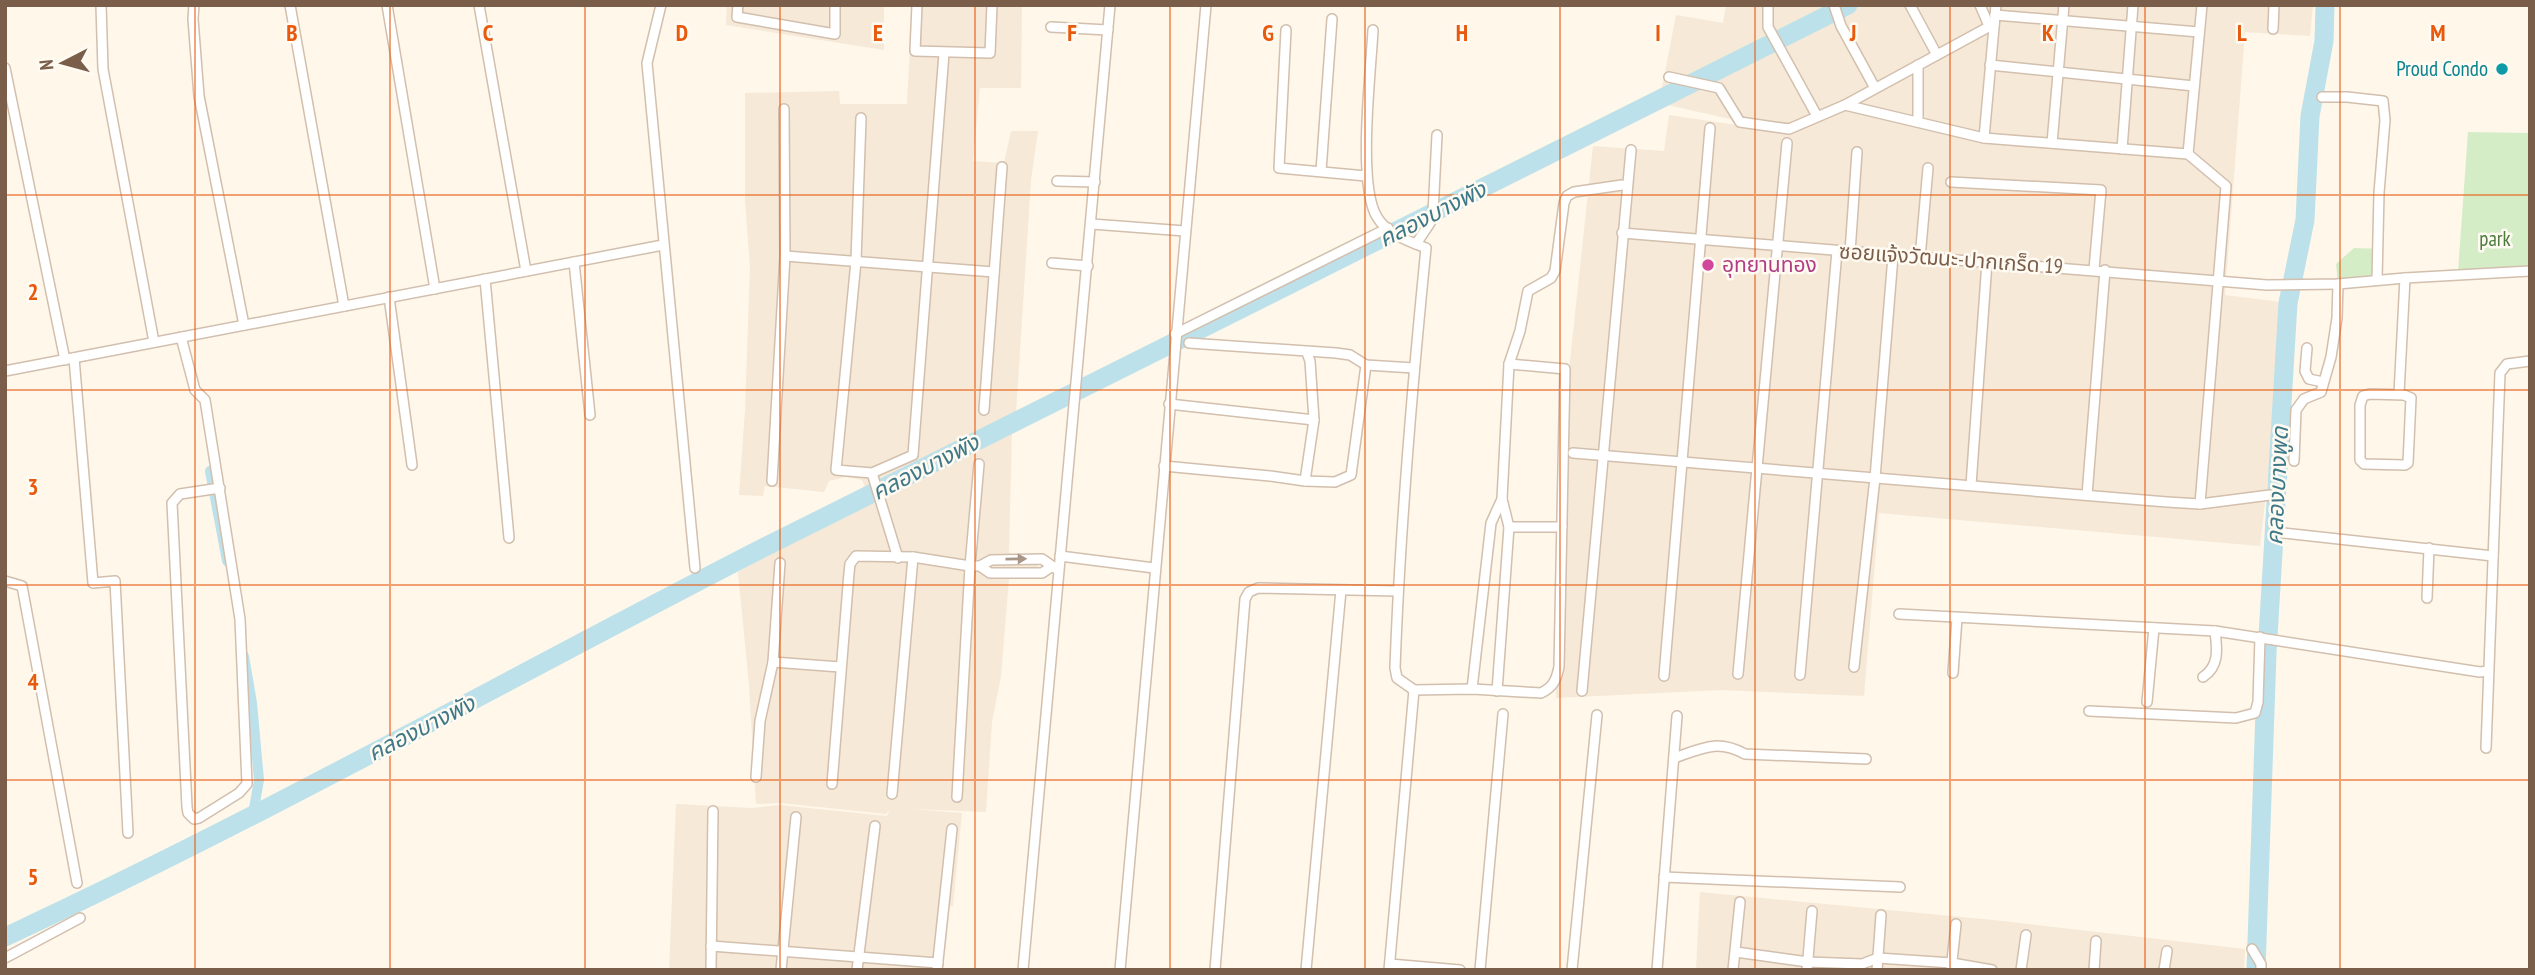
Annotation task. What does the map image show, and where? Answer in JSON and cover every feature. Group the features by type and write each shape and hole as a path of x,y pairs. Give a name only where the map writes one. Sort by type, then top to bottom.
{"street":[{"path":"101,5 103,69 154,342"},
{"path":"194,5 199,96 244,325"},
{"path":"290,5 344,306"},
{"path":"387,5 435,289"},
{"path":"479,5 526,271"},
{"path":"661,5 647,63 695,568"},
{"path":"737,5 737,17 835,34 835,5"},
{"path":"917,5 915,51 944,53 990,53 992,5"},
{"path":"1023,970 1055,568 1060,556 1110,5"},
{"path":"1119,970 1206,5"},
{"path":"1769,5 1768,27 1817,116"},
{"path":"1834,5 1841,26 1875,88"},
{"path":"1910,5 1937,55"},
{"path":"1980,5 1993,18 1984,138"},
{"path":"2052,144 2064,5"},
{"path":"2122,149 2133,5"},
{"path":"2188,154 2202,5"},
{"path":"2273,29 2274,5"},
{"path":"1669,77 1719,88 1740,122 1789,129 1845,104 1937,55 1993,18 2199,32"},
{"path":"1321,171 1332,19"},
{"path":"1051,27 1108,30"},
{"path":"1286,30 1279,168 1366,176"},
{"path":"1373,30 1366,176 1376,217 1397,237 1426,248 1414,368 1395,668 1397,678 1414,690 1472,689 1541,693 1556,681 1559,667 1565,369 1509,364"},
{"path":"860,118 856,261 836,470 872,473 913,455 944,53"},
{"path":"1917,122 1918,65"},
{"path":"1990,65 2194,86"},
{"path":"5,68 70,359 93,583 115,581 128,834"},
{"path":"2322,97 2383,101 2385,120 2379,193 2377,280"},
{"path":"1845,104 1984,138 2188,154 2227,186 2200,504"},
{"path":"772,481 785,256 784,109"},
{"path":"1664,676 1710,128"},
{"path":"1416,244 1430,223 1434,209 1437,135"},
{"path":"1738,674 1787,143"},
{"path":"1582,691 1631,150"},
{"path":"1850,252 1857,152"},
{"path":"984,410 1002,167"},
{"path":"1920,258 1928,168"},
{"path":"1057,181 1095,182"},
{"path":"1951,182 2102,190 2087,495"},
{"path":"1497,691 1508,527 1502,499 1509,364 1520,331 1528,291 1550,278 1555,271 1567,196 1574,192 1622,185"},
{"path":"1092,223 1185,230"},
{"path":"1175,334 1388,228"},
{"name":"ซอยแจ้งวัฒนะ-ปากเกร็ด 19","path":"1622,233 1893,256 2220,279 2267,285 2338,284 2530,271"},
{"path":"5,371 663,245"},
{"path":"1800,675 1837,251"},
{"path":"785,256 994,272"},
{"path":"1854,667 1875,478 1893,256"},
{"path":"574,262 590,415"},
{"path":"1971,485 1987,262"},
{"path":"1052,263 1087,266"},
{"path":"2399,394 2404,278"},
{"path":"485,279 509,538"},
{"path":"2294,461 2296,410 2304,399 2321,391 2331,357 2337,318 2338,284"},
{"path":"389,297 412,465"},
{"path":"181,337 195,390 205,400 220,488 240,619 247,784 227,801 194,819 188,813 187,807 172,503 180,494 220,488"},
{"path":"1189,343 1350,355 1366,365 1414,368"},
{"path":"2307,348 2305,371 2309,379 2323,382"},
{"path":"1305,481 1314,420 1310,361 1307,353"},
{"path":"2486,748 2500,373 2507,364 2530,361"},
{"path":"1164,466 1305,481 1335,482 1351,475 1366,365"},
{"path":"2399,394 2408,396 2412,401 2408,463 2403,466 2361,463 2359,457 2363,396 2399,394"},
{"path":"1169,404 1314,420"},
{"path":"1573,453 2200,504 2270,495"},
{"path":"957,797 975,566 979,464"},
{"path":"872,473 898,558"},
{"path":"1472,689 1490,523 1502,499"},
{"path":"1508,527 1562,527"},
{"path":"2284,533 2493,556"},
{"path":"2427,598 2429,548"},
{"path":"832,784 850,564 856,556 913,557 975,566 990,573 1042,573 1055,568"},
{"path":"1060,556 1154,568"},
{"path":"892,794 913,557"},
{"path":"975,566 991,560 1042,559 1055,568"},
{"path":"756,777 760,721 773,662 780,562"},
{"path":"5,581 22,586 77,883"},
{"path":"1215,970 1245,599 1248,592 1258,588 1398,591"},
{"path":"1306,970 1341,590"},
{"path":"1899,614 2215,631 2480,673 2488,671"},
{"path":"1952,673 1956,618"},
{"path":"2147,702 2154,628"},
{"path":"2203,677 2213,668 2216,660 2215,631"},
{"path":"2089,711 2236,718 2251,716 2255,713 2258,702 2267,638"},
{"path":"773,662 840,667"},
{"path":"1414,690 1390,967 1460,970"},
{"path":"1480,970 1503,714"},
{"path":"1572,970 1597,715"},
{"path":"1657,970 1677,716"},
{"path":"1674,758 1713,745 1729,746 1745,754 1866,759"},
{"path":"711,970 713,811"},
{"path":"781,970 796,817"},
{"path":"858,970 875,826"},
{"path":"711,946 937,966 952,829"},
{"path":"1664,877 1900,887"},
{"path":"1733,970 1741,902"},
{"path":"1808,966 1812,911"},
{"path":"1877,970 1881,915"},
{"path":"5,958 80,918"},
{"path":"1951,966 1955,924"},
{"path":"2021,970 2026,935"},
{"path":"2094,970 2096,941"},
{"path":"2252,949 2261,964 2261,970"},
{"path":"2164,970 2167,951"},
{"path":"1736,952 1808,966 1862,964 1878,958 1992,970"}],"shaded area":[{"path":"727,5 884,5 884,50 726,25"},
{"path":"912,5 1022,5 1021,88 980,88 973,161 1004,163 1011,131 1038,131 1031,180 1016,413 882,481 889,491 1012,428 1009,553 1038,557 1038,578 1009,579 1001,676 992,722 986,812 912,809 962,813 953,906 947,907 942,970 669,970 676,804 752,808 779,805 887,816 890,809 886,814 781,803 756,804 749,685 738,572 870,499 862,480 845,477 829,481 824,492 765,486 763,496 739,495 750,266 745,201 745,93 839,91 840,104 907,104"},
{"name":"อุทยานทอง","path":"1726,5 2313,5 2310,36 2245,32 2225,295 2288,303 2260,546 1879,513 1864,696 1721,690 1556,698 1564,417 1593,146 1664,151 1669,115 1797,134 1659,103 1676,15 1723,23"},
{"path":"1700,892 1993,920 2245,949 2244,970 1696,970"}],"green space":[{"name":"park","path":"2468,132 2530,133 2530,276 2458,272"},
{"path":"2354,248 2383,249 2380,282 2338,284 2336,264"}],"waterway":[{"name":"คลองบางพัง","path":"5,937 288,797 753,553 1848,5"},
{"name":"คลองบางพูด","path":"2256,970 2267,653 2288,303 2305,220 2310,116 2324,41 2325,5"},
{"path":"210,471 227,561"},
{"path":"244,656 252,703 259,780 253,814"}],"place":[{"name":"Proud Condo","path":"2502,69"},
{"name":"อุทยานทอง","path":"1708,265"}]}
